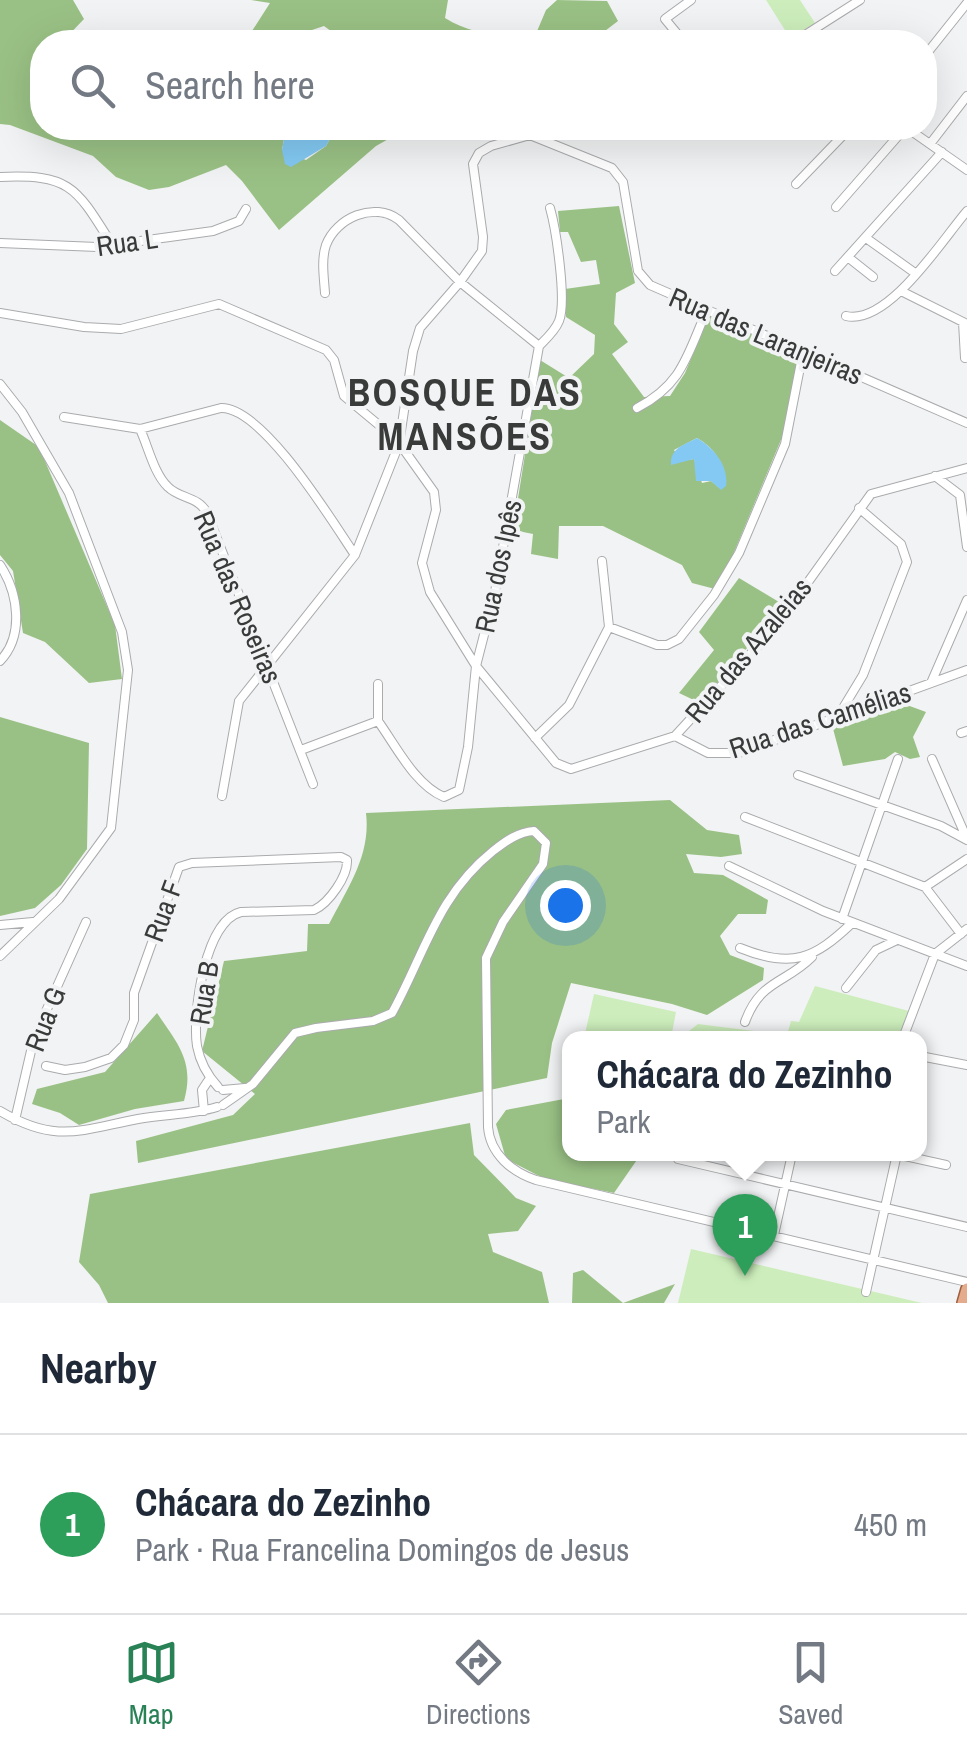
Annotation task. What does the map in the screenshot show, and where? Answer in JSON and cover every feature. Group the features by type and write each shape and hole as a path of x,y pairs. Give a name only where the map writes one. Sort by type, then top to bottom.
{"main road":[{"path":"963,1303 967,1285"}],"street":[{"path":"674,30 665,18 691,0"},
{"path":"813,30 860,0"},
{"path":"937,41 967,3"},
{"path":"937,135 967,96"},
{"name":"Rua das Laranjeiras","path":"222,796 239,701 356,555 400,444 416,337 426,317 478,258 483,245 475,158 491,146 514,140"},
{"name":"Rua das Laranjeiras","path":"540,140 618,173 623,182 636,261 642,278 658,289 967,423"},
{"path":"796,184 838,140"},
{"path":"836,207 895,140"},
{"path":"924,140 967,170"},
{"path":"930,144 933,140"},
{"path":"834,272 942,152"},
{"path":"0,177 44,178 68,186 83,200 111,244"},
{"name":"Rua dos Ipês","path":"378,720 419,779 439,796 455,794 464,773 476,666 496,592 539,346 557,326 561,313 557,237 550,208"},
{"name":"Rua L","path":"0,243 79,248 111,244 213,230 239,221 246,210"},
{"path":"846,316 865,316 901,291 967,210"},
{"path":"325,293 324,252 342,223 372,212 392,216 460,282 539,346"},
{"path":"866,238 915,272"},
{"path":"848,258 873,277"},
{"path":"901,291 965,323 965,358"},
{"name":"Rua das Azaleias","path":"0,313 120,329 211,304 228,305 326,350 334,360 344,396 400,444 429,485 436,501 424,544 424,577 476,666 556,763 571,769 675,736 778,624 871,494 967,468"},
{"path":"637,408 658,397 674,382 706,310"},
{"path":"608,627 667,645 679,638 714,596 740,553 786,444 803,352"},
{"path":"0,384 22,412 70,493 122,632 127,657 111,828 59,899 0,956"},
{"path":"64,417 140,429 221,408 234,410 281,449 356,555"},
{"name":"Rua das Roseiras","path":"140,429 168,488 204,506 313,784"},
{"path":"935,476 960,494 967,547"},
{"path":"836,717 850,701 863,675 907,562 900,544 859,508"},
{"path":"535,738 569,706 608,627 602,561"},
{"path":"0,565 10,584 17,630 14,643 0,662"},
{"path":"931,684 967,600"},
{"name":"Rua das Camélias","path":"675,736 702,751 732,754 967,670"},
{"path":"301,750 378,720 378,684"},
{"path":"842,919 898,759"},
{"path":"932,759 967,840"},
{"path":"798,775 941,826 967,840"},
{"path":"746,817 925,886 964,932 936,954 906,1031"},
{"path":"0,1111 40,1130 82,1132 220,1106 245,1088 295,1034 373,1022 392,1013 452,892 511,837 534,830 546,842 544,864 503,922 486,958 488,1127 493,1149 529,1178 967,1285"},
{"name":"Rua F","path":"46,1066 65,1070 85,1067 110,1058 124,1045 134,1020 134,993 178,868 192,863 330,856 347,860 347,871"},
{"path":"925,886 967,859"},
{"path":"729,866 842,919 967,966"},
{"name":"Rua B","path":"245,1088 221,1088 210,1078 197,1044 204,969 227,918 241,912 314,910 322,906 347,871"},
{"path":"0,926 33,922"},
{"name":"Rua G","path":"15,1120 34,1038 86,922"},
{"path":"745,1022 751,1006 764,990 777,978 799,969 852,923"},
{"path":"846,988 876,950 900,940"},
{"path":"740,948 787,960 816,954"},
{"path":"927,1057 967,1065"},
{"path":"204,1111 202,1090 210,1078"},
{"path":"690,1161 967,1227"},
{"path":"774,1236 790,1161"},
{"path":"866,1292 895,1161"},
{"path":"927,1161 946,1165"}],"green space":[{"path":"0,0 73,0 84,19 73,30 30,30 30,132 0,124"},
{"path":"251,0 448,0 445,18 472,30 330,30 324,26 312,30 253,30 270,3"},
{"path":"557,0 607,1 618,21 606,30 538,30 546,10"},
{"path":"766,0 800,0 815,23 803,30 785,30"},
{"path":"50,140 284,140 282,150 306,160 329,140 387,140 279,230 226,165 169,187 149,190 116,177 93,156"},
{"path":"619,206 635,283 616,293 614,324 628,342 612,354 644,397 670,396 685,373 709,316 758,337 760,347 788,357 794,351 801,355 783,435 715,589 692,583 682,565 603,526 559,526 558,559 531,554 533,534 513,530 540,360 569,378 594,354 595,335 566,317 565,289 600,284 596,260 581,262 568,232 560,232 558,211","holes":["697,438 718,459 721,489 711,481 702,483 694,459 681,461 674,450"]},
{"path":"0,420 39,447 115,625 122,679 89,683 45,642 23,633 13,571 0,555"},
{"path":"739,578 784,605 700,703 679,693 714,650 699,632"},
{"path":"896,701 926,712 913,737 920,757 910,759 895,752 885,759 843,766 832,725"},
{"path":"0,717 89,743 87,849 61,885 35,908 0,916"},
{"path":"670,800 707,830 739,835 742,854 686,854 694,873 723,875 768,900 766,914 738,914 720,936 730,955 764,968 763,980 707,1015 571,983 552,1043 547,1078 138,1163 136,1141 233,1115 255,1094 202,1051 224,961 307,951 308,924 329,924 362,857 366,813"},
{"path":"815,986 909,1011 902,1031 788,1031 791,1021 799,1022"},
{"path":"594,994 676,1012 672,1031 586,1031"},
{"path":"157,1013 186,1064 184,1101 135,1109 79,1125 60,1113 32,1104 37,1089 105,1072"},
{"path":"698,1024 755,1031 689,1031"},
{"path":"562,1099 562,1161 636,1161 614,1193 545,1179 506,1159 496,1124 506,1110"},
{"path":"470,1123 474,1155 516,1198 536,1206 518,1231 488,1234 493,1252 542,1272 549,1303 108,1303 99,1285 79,1262 90,1194"},
{"path":"691,1249 922,1303 678,1303"},
{"path":"583,1270 623,1303 572,1303 573,1273"},
{"path":"675,1284 664,1303 623,1303"}],"water":[{"path":"284,140 329,140 291,167 285,164"},
{"path":"697,438 723,465 726,486 721,490 711,481 696,481 694,459 671,465 675,451"}],"place":[{"name":"Chácara do Zezinho","path":"745,1276"}],"district":[{"name":"BOSQUE DAS MANSÕES","path":"465,414"}]}
